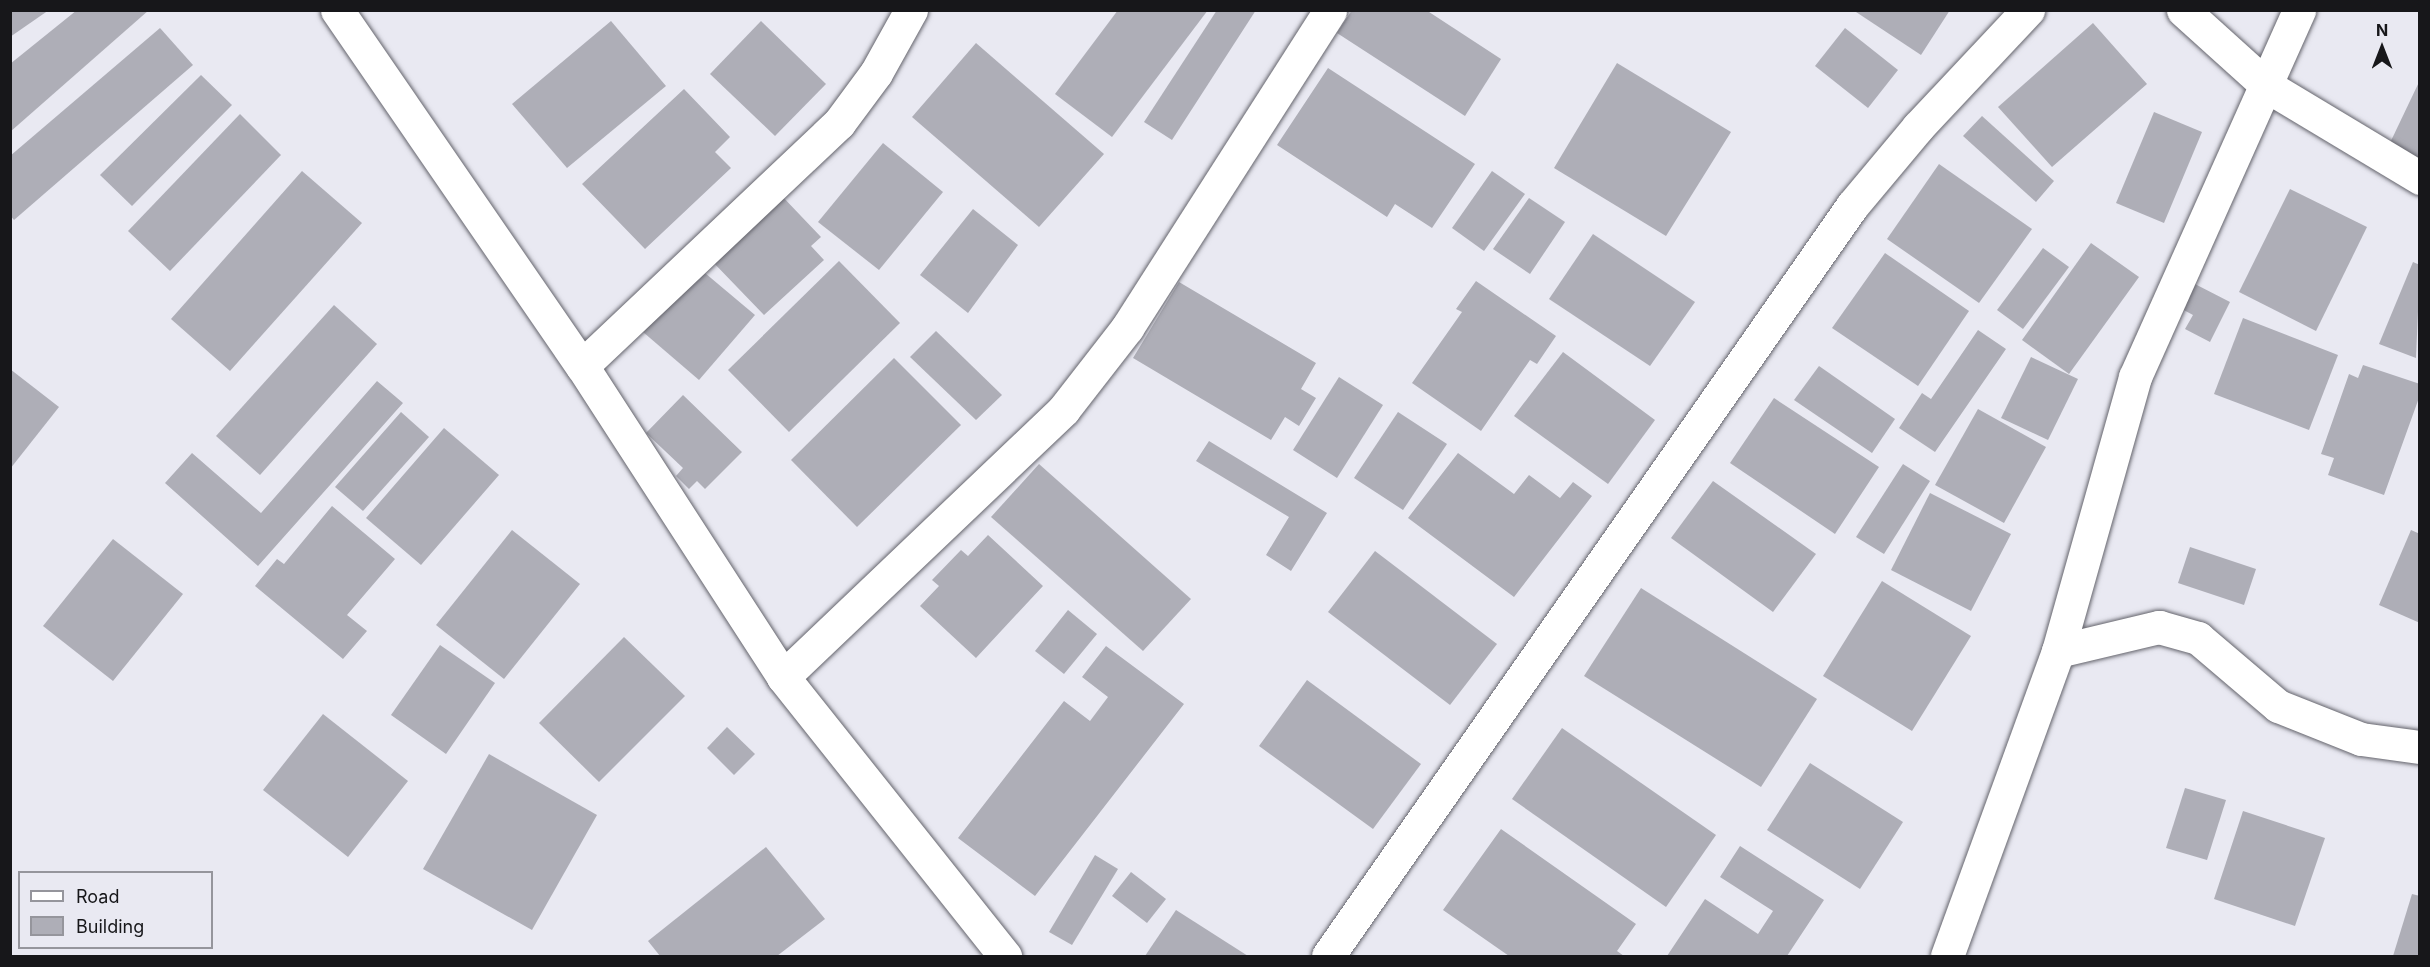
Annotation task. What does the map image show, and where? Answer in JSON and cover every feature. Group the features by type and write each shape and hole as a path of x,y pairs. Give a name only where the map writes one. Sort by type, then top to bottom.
{"street":[{"path":"337,10 582,366 783,677 1005,957"},
{"path":"582,366 839,123 876,73 912,10"},
{"path":"783,677 1064,409 1127,328 1330,10"},
{"path":"1328,957 1852,206 1918,127 2028,10"},
{"path":"2183,10 2267,86 2420,178"},
{"path":"1947,957 2058,651 2135,377 2299,10"},
{"path":"2058,651 2159,627 2198,638 2278,706 2361,740 2420,747"}],"building":[{"path":"10,10 49,10 10,37"},
{"path":"77,10 149,10 10,132 10,64"},
{"path":"1118,10 1208,10 1112,137 1055,94"},
{"path":"1217,10 1256,10 1172,140 1144,122"},
{"path":"1352,10 1426,10 1501,59 1465,116 1337,33"},
{"path":"1853,10 1950,10 1921,55"},
{"path":"611,21 666,86 567,168 512,104"},
{"path":"761,21 826,84 775,136 710,74"},
{"path":"2093,23 2147,84 2052,167 1998,107"},
{"path":"160,28 193,65 14,220 10,215 10,156"},
{"path":"1845,28 1898,70 1868,108 1815,66"},
{"path":"976,43 1104,154 1039,227 912,117"},
{"path":"1617,63 1731,132 1666,236 1554,168"},
{"path":"1328,68 1475,164 1432,228 1395,204 1387,217 1277,145"},
{"path":"201,75 232,105 132,206 100,175"},
{"path":"2420,80 2420,159 2389,145"},
{"path":"684,89 730,137 715,152 731,168 645,249 582,184"},
{"path":"2154,112 2202,132 2164,223 2116,203"},
{"path":"240,114 281,155 170,271 128,231"},
{"path":"1982,116 2054,181 2036,202 1963,136"},
{"path":"883,143 943,192 879,270 818,222"},
{"path":"1939,164 2032,229 1979,303 1887,239"},
{"path":"302,171 362,223 230,371 171,319"},
{"path":"1492,171 1525,194 1484,251 1452,228"},
{"path":"2290,189 2367,227 2316,331 2239,292"},
{"path":"780,194 821,237 811,246 824,260 764,315 710,259"},
{"path":"1529,198 1565,222 1530,274 1493,249"},
{"path":"973,209 1018,245 968,313 920,275"},
{"path":"1593,234 1695,302 1650,366 1549,299"},
{"path":"2091,243 2139,277 2069,374 2022,340"},
{"path":"2043,248 2069,267 2023,329 1997,310"},
{"path":"1885,253 1969,311 1918,386 1832,328"},
{"path":"839,261 900,323 789,432 728,370"},
{"path":"2413,262 2420,265 2416,358 2379,344"},
{"path":"699,268 755,315 699,380 643,332"},
{"path":"1476,281 1556,336 1537,364 1530,360 1481,431 1412,383 1462,312 1456,309"},
{"path":"1179,282 1316,363 1301,389 1316,398 1299,426 1285,417 1271,440 1133,358"},
{"path":"2193,283 2230,302 2210,342 2185,329 2193,315 2180,308"},
{"path":"334,305 377,344 260,475 216,436"},
{"path":"2243,318 2338,355 2309,430 2214,394"},
{"path":"1978,330 2006,349 1935,452 1899,428 1922,393 1931,399"},
{"path":"936,331 1002,395 976,420 910,357"},
{"path":"1563,352 1655,420 1608,484 1514,416"},
{"path":"2031,357 2078,379 2048,440 2001,418"},
{"path":"894,358 961,425 857,527 791,460"},
{"path":"2363,365 2420,384 2420,395 2384,495 2328,475 2334,458 2321,454 2349,374 2358,378"},
{"path":"1819,366 1895,419 1872,453 1794,400"},
{"path":"10,369 59,407 10,469"},
{"path":"1339,377 1383,405 1337,478 1293,450"},
{"path":"377,381 403,403 258,566 165,483 192,453 261,513"},
{"path":"683,395 742,452 705,489 697,481 689,489 676,476 683,468 646,433"},
{"path":"1774,398 1879,467 1835,534 1730,463"},
{"path":"1978,409 2046,447 2004,523 1935,485"},
{"path":"401,412 429,437 363,511 335,487"},
{"path":"1398,412 1447,444 1403,510 1354,478"},
{"path":"444,428 499,475 421,565 366,518"},
{"path":"1209,441 1327,513 1291,571 1266,555 1289,517 1196,461"},
{"path":"1458,453 1514,494 1529,475 1560,498 1573,482 1592,496 1514,597 1408,518"},
{"path":"1039,464 1191,599 1143,651 991,517"},
{"path":"1903,464 1930,481 1884,554 1856,537"},
{"path":"1713,481 1816,554 1773,612 1671,538"},
{"path":"1930,493 2011,534 1971,611 1891,570"},
{"path":"332,506 395,559 347,615 367,631 343,659 255,586 277,559 284,564"},
{"path":"512,530 580,584 504,679 436,625"},
{"path":"2411,530 2420,534 2420,623 2379,605"},
{"path":"988,535 1043,586 976,658 920,606 939,586 932,580 961,550 968,556"},
{"path":"113,539 183,594 113,681 43,626"},
{"path":"2190,547 2256,569 2244,605 2178,583"},
{"path":"1375,551 1497,644 1450,705 1328,612"},
{"path":"1882,581 1971,636 1912,731 1823,676"},
{"path":"1641,588 1817,699 1761,787 1584,676"},
{"path":"1068,610 1097,634 1064,674 1035,651"},
{"path":"624,637 685,696 599,782 539,723"},
{"path":"440,645 495,683 446,754 391,715"},
{"path":"1106,646 1184,704 1035,896 958,838 1064,701 1090,721 1108,697 1082,677"},
{"path":"1307,680 1421,764 1373,829 1259,746"},
{"path":"323,714 408,781 348,857 263,790"},
{"path":"727,727 755,754 734,775 707,748"},
{"path":"1562,728 1716,835 1666,907 1512,799"},
{"path":"489,754 597,815 532,930 423,869"},
{"path":"1810,763 1903,822 1860,889 1767,830"},
{"path":"2185,788 2226,800 2207,860 2166,848"},
{"path":"2243,811 2325,838 2295,926 2214,899"},
{"path":"1501,829 1636,924 1617,951 1624,956 1509,956 1443,910"},
{"path":"1740,846 1824,900 1787,956 1667,956 1705,899 1758,934 1773,911 1720,877"},
{"path":"766,847 825,919 777,956 660,956 648,941"},
{"path":"1095,855 1118,869 1072,945 1049,932"},
{"path":"1131,872 1166,899 1147,923 1112,896"},
{"path":"2412,894 2420,896 2420,956 2393,956"},
{"path":"1176,910 1248,956 1145,956"}]}
